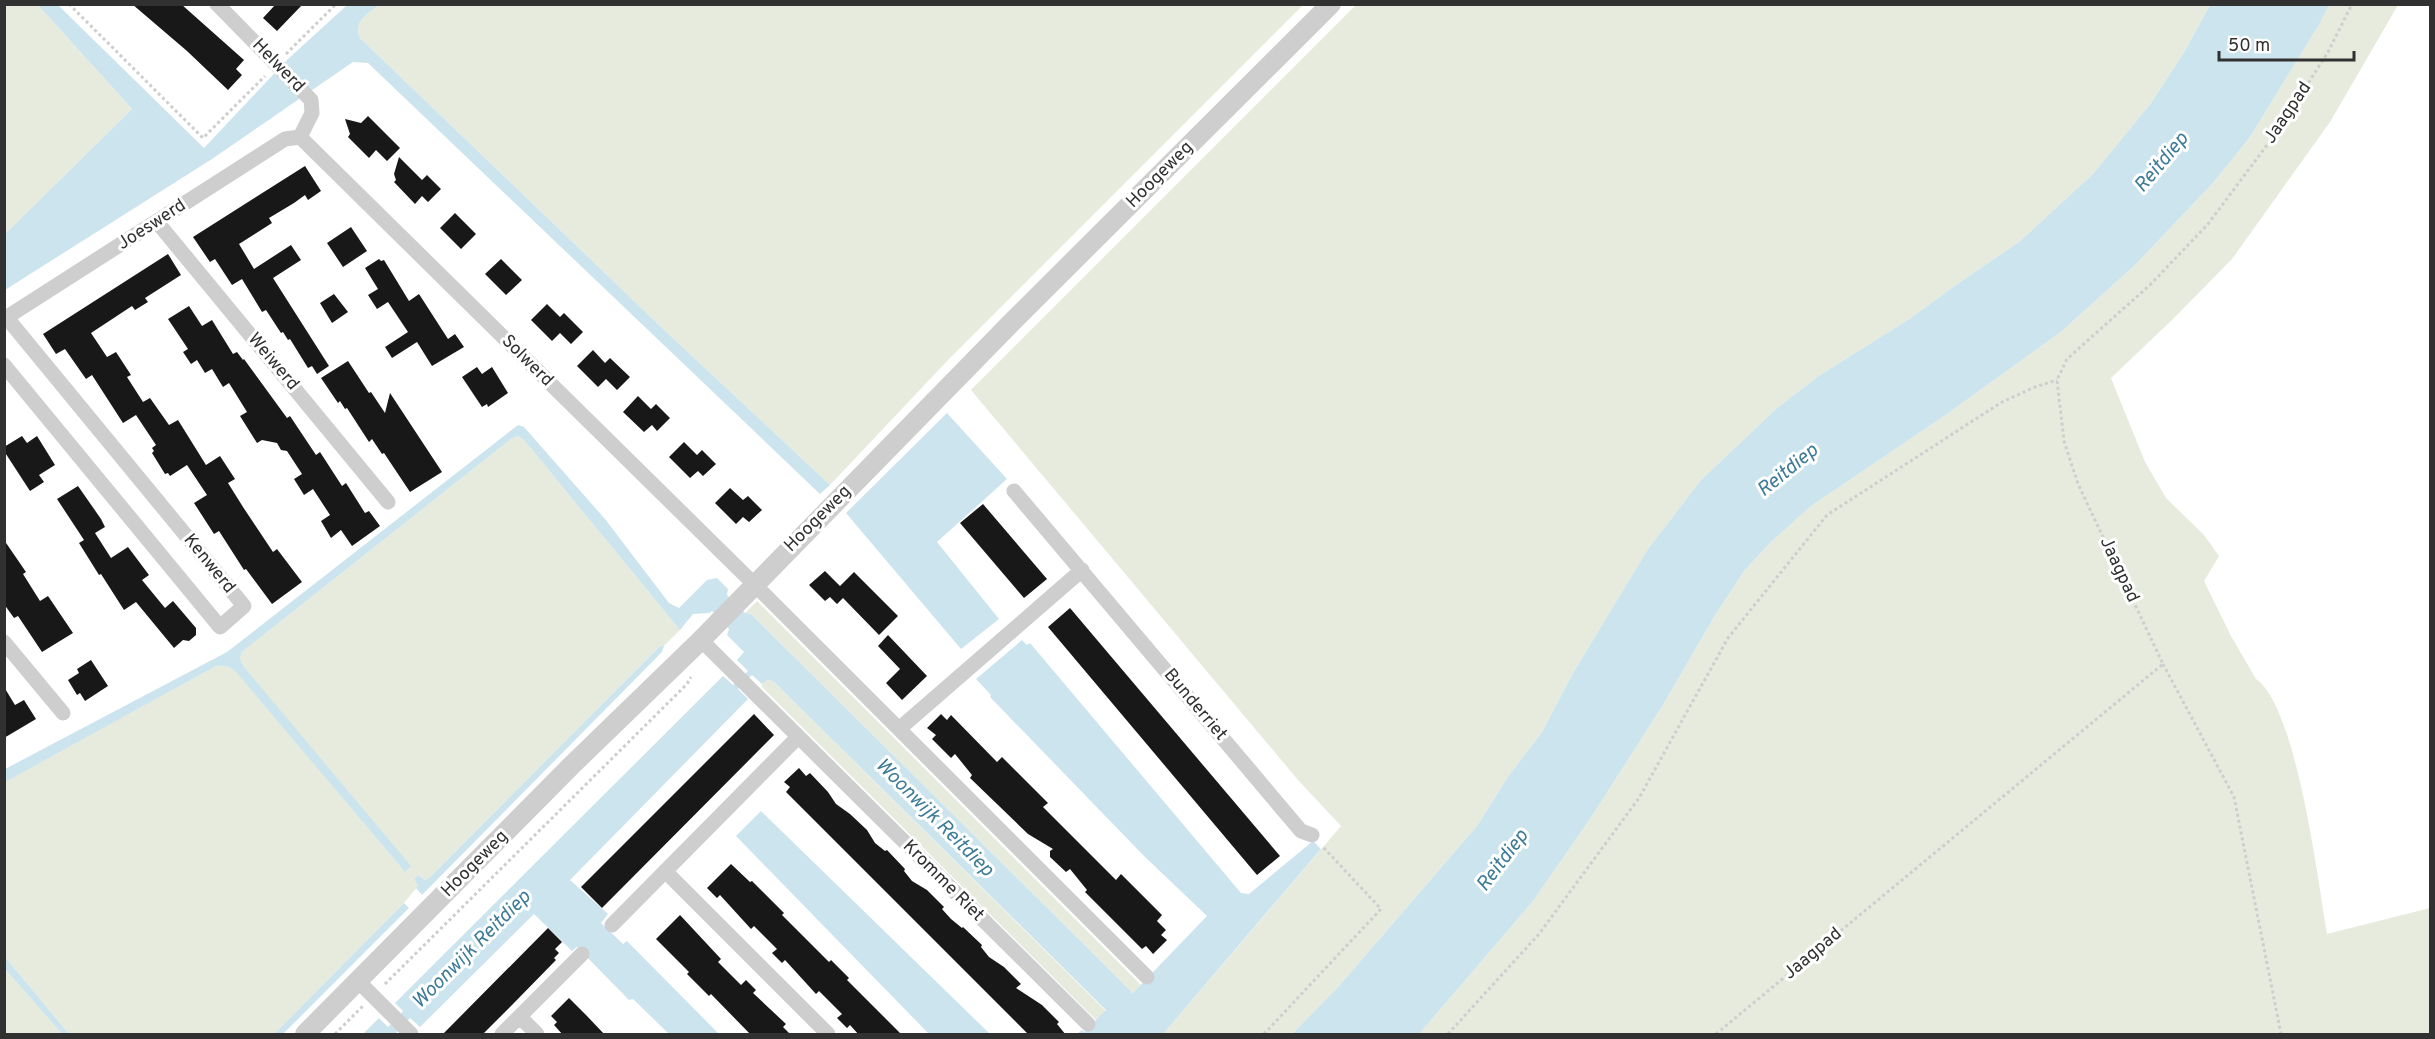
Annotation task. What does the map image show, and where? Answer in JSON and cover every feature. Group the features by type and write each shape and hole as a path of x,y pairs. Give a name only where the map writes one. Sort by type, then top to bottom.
{"street":[{"name":"Helwerd","path":"217,4 311,100 312,113 300,137"},
{"name":"Hoogeweg","path":"305,1035 707,634 1008,326 1331,4"},
{"name":"Solwerd","path":"300,137 457,290 595,430 747,592"},
{"name":"Joeswerd","path":"6,319 285,139 300,137"},
{"name":"Weiwerd","path":"157,222 388,502"},
{"name":"Kenwerd","path":"4,365 220,627 244,606 6,319"},
{"name":"Bunderriet","path":"1014,491 1301,831 1312,835"},
{"path":"899,729 1082,570"},
{"path":"747,592 899,729 1146,977"},
{"name":"Kromme Riet","path":"707,634 723,661 1088,1024"},
{"path":"4,642 63,713"},
{"path":"612,925 798,737"},
{"path":"664,871 828,1035"},
{"path":"502,1035 582,954"},
{"path":"358,981 411,1035"},
{"path":"520,1017 537,1035"}],"path":[{"path":"69,4 203,138 334,6 333,4"},
{"name":"Jaagpad","path":"1716,1035 2163,664 2078,484 2064,441 2057,380 2067,358 2150,285 2208,224 2279,129 2328,52 2352,4"},
{"path":"1448,1035 1539,934 1640,798 1728,638 1827,515 2002,402 2057,380"},
{"path":"2163,664 2234,797 2281,1035"},
{"path":"335,1035 377,1000 687,684 692,676"},
{"path":"1264,1035 1381,909 1327,851"}],"shaded area":[{"path":"380,4 1303,5 948,360 830,485 659,325 360,38 358,27 360,22"},
{"path":"5,5 38,5 132,109 5,234"},
{"path":"1356,5 2210,5 2183,54 2151,103 2093,174 2019,242 1911,318 1820,375 1777,408 1701,480 1648,549 1573,673 1542,732 1507,778 1477,826 1339,986 1292,1034 1163,1034 1341,826 1298,780 971,390"},
{"path":"2329,5 2398,5 2330,122 2232,259 2111,378 2145,462 2166,498 2204,535 2219,556 2204,581 2231,636 2256,679 2270,696 2283,723 2304,798 2327,934 2430,908 2430,1034 1419,1034 1533,901 1590,819 1663,705 1714,617 1744,571 1771,542 1811,506 1947,414 2062,331 2136,264 2213,183 2250,137"},
{"path":"518,436 524,440 680,630 664,646 660,646 429,878 425,880 418,875 414,879 418,886 404,903 274,1034 69,1034 5,957 4,782 216,666 227,666 237,672 405,872 244,667 240,658 242,652 511,439"},
{"path":"757,601 1141,985 1133,993 751,614 745,613"},
{"path":"766,680 773,681 1106,1011 1096,1020 762,687"},
{"path":"5,969 62,1034 5,1034"}],"water":[{"path":"38,5 58,5 204,148 287,60 345,5 379,5 360,22 358,32 360,38 659,325 830,485 820,494 368,63 353,62 212,159 5,290 5,234 132,109"},
{"name":"Reitdiep","path":"2210,5 2329,5 2250,137 2213,183 2136,264 2062,331 1947,414 1811,506 1771,542 1744,571 1714,617 1663,705 1590,819 1533,901 1419,1034 1292,1034 1339,986 1477,826 1507,778 1542,732 1573,673 1648,549 1701,480 1777,408 1820,375 1911,318 2019,242 2093,174 2151,103 2183,54"},
{"path":"947,413 1007,479 937,542 999,619 961,649 846,513"},
{"name":"Woonwijk Reitdiep","path":"518,425 524,427 605,519 669,603 679,608 707,580 717,578 728,589 727,595 745,613 751,614 1133,993 1207,916 1144,856 990,697 991,695 976,679 1022,640 1027,645 1030,643 1241,893 1249,894 1313,841 1321,849 1163,1034 1077,1034 1082,1030 1084,1032 1106,1010 773,681 767,680 762,684 752,675 738,689 748,699 570,880 608,914 601,923 623,944 627,941 719,1034 669,1034 633,999 629,1000 577,947 572,951 534,914 420,1027 410,1018 395,1034 363,1034 379,1018 388,1027 403,1011 395,1003 723,676 733,685 748,671 737,660 744,652 727,635 729,629 712,611 693,614 680,630 524,440 518,436 511,439 242,652 240,658 244,667 411,866 405,872 237,673 225,666 216,666 5,782 5,769 227,652"},
{"path":"660,646 664,646 662,652 422,895 416,888 418,886 414,879 418,875 425,880 429,878"},
{"path":"761,811 990,1034 929,1034 736,836"},
{"path":"404,903 409,908 283,1034 274,1034"},
{"path":"5,957 69,1034 62,1034 5,969"}],"building":[{"path":"132,4 181,4 244,60 236,69 242,75 228,90"},
{"path":"276,4 303,4 277,31 263,18"},
{"path":"368,116 400,148 387,161 376,150 369,158 348,137 350,134 345,119 361,123"},
{"path":"399,157 422,180 427,175 441,189 428,202 422,196 415,204 394,182"},
{"path":"305,166 321,191 308,200 305,195 269,218 272,223 239,244 254,269 291,245 301,260 273,278 329,366 317,374 312,366 308,368 290,339 288,340 283,332 281,333 266,310 262,312 242,279 232,285 215,259 210,262 193,237"},
{"path":"455,213 476,234 461,249 440,228"},
{"path":"351,227 367,251 343,267 327,243"},
{"path":"168,254 181,275 145,298 148,302 135,310 132,306 91,333 107,357 116,352 131,375 127,377 143,402 150,398 169,425 178,420 206,465 220,456 235,479 228,483 243,507 273,552 277,549 302,582 272,604 246,569 244,570 219,531 214,534 194,503 207,495 187,465 170,476 168,473 165,474 152,453 154,451 152,448 156,445 136,415 123,423 92,375 86,379 65,349 56,354 43,334"},
{"path":"379,259 384,260 409,301 419,294 448,339 455,334 464,347 432,366 417,342 392,358 385,347 408,332 388,302 377,309 368,295 378,289 365,268"},
{"path":"501,259 522,280 506,295 485,274"},
{"path":"334,294 348,312 332,323 320,303"},
{"path":"547,304 560,317 564,313 583,332 571,344 560,333 552,341 531,320"},
{"path":"189,306 202,326 212,320 233,354 237,352 244,359 287,418 290,416 316,455 320,452 342,486 346,483 365,513 369,511 380,526 352,546 341,530 331,538 321,521 330,515 313,489 304,495 294,479 302,474 287,451 281,450 277,443 262,440 257,443 240,416 247,412 229,383 223,387 212,369 205,373 197,360 191,364 183,352 188,349 168,319"},
{"path":"593,350 605,363 610,358 630,377 617,390 606,379 598,387 577,366"},
{"path":"348,361 385,413 390,393 442,472 410,492 384,453 382,454 372,439 369,442 347,408 345,409 340,401 338,403 321,378"},
{"path":"477,367 482,374 492,367 508,393 488,407 487,404 482,407 462,377"},
{"path":"638,396 651,409 656,404 670,418 657,431 652,425 644,432 623,412"},
{"path":"22,436 27,443 37,436 55,465 39,475 44,482 30,491 4,451 4,447"},
{"path":"684,442 697,455 702,450 716,464 703,476 698,471 690,478 669,457"},
{"path":"78,486 105,527 95,533 111,558 128,547 149,575 142,580 165,608 173,601 196,628 196,635 189,641 183,640 174,648 136,602 124,610 79,543 84,540 57,499"},
{"path":"730,488 743,500 748,496 762,510 749,522 743,517 736,524 715,503"},
{"path":"983,504 1047,579 1024,598 960,523"},
{"path":"4,540 26,572 23,574 40,601 48,596 73,633 42,652 18,616 14,618 4,604"},
{"path":"825,571 840,586 854,572 898,616 879,635 843,598 837,604 830,597 825,601 809,585"},
{"path":"1070,608 1280,856 1257,875 1048,627"},
{"path":"888,635 927,676 902,700 886,683 900,669 878,646"},
{"path":"91,660 108,686 85,701 80,693 77,695 68,680 79,673 77,669"},
{"path":"4,687 15,705 24,700 36,719 4,738"},
{"path":"754,714 774,735 602,908 581,887"},
{"path":"941,714 947,720 951,715 997,762 1002,757 1048,803 1043,807 1116,880 1121,874 1162,915 1157,921 1166,930 1161,935 1167,940 1153,954 1146,946 1142,949 1085,892 1087,890 1070,869 1066,872 1050,857 1050,851 1053,849 1028,834 970,778 972,775 955,754 951,758 932,739 936,735 927,728"},
{"path":"799,768 806,776 810,773 836,804 867,830 875,843 885,851 887,850 905,869 904,871 912,881 927,890 944,907 942,909 951,919 982,945 981,947 989,957 1004,967 1021,984 1016,988 1042,1005 1059,1022 1057,1024 1066,1035 1029,1035 786,792 790,787 784,782"},
{"path":"731,864 784,913 782,915 829,962 831,960 849,978 847,980 902,1035 859,1035 850,1025 847,1028 837,1018 842,1014 819,991 816,994 785,960 782,963 772,953 777,949 754,926 751,929 720,895 717,898 707,888"},
{"path":"680,915 721,959 718,962 741,985 746,980 756,990 753,993 786,1024 783,1027 791,1035 751,1035 711,994 709,996 687,974 689,972 656,939"},
{"path":"548,928 562,942 555,949 559,953 554,958 556,960 512,1005 482,1035 442,1035"},
{"path":"569,998 605,1035 563,1035 554,1025 557,1022 551,1016"}]}
